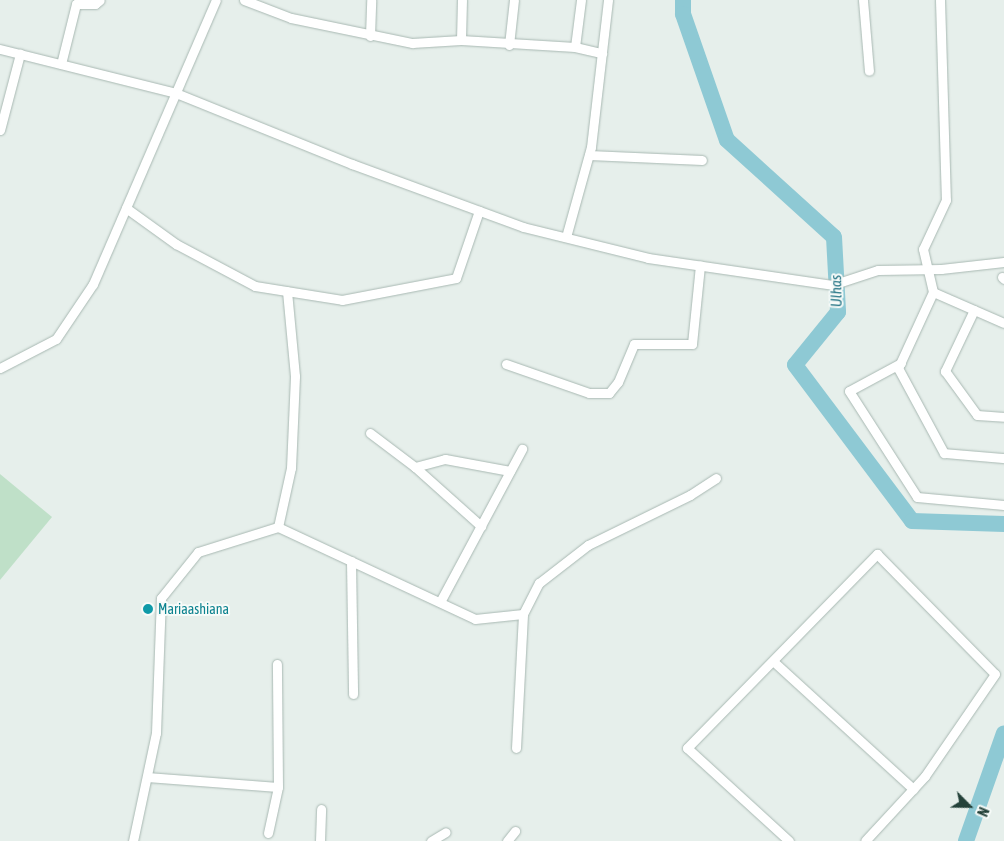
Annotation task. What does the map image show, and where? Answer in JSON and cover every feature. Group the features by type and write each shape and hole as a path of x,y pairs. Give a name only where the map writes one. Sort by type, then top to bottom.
{"street":[{"path":"61,64 76,4 95,4 100,0"},
{"path":"0,368 56,339 93,284 216,0"},
{"path":"244,0 291,18 370,36 412,43 461,40 509,45 575,46 602,53"},
{"path":"370,0 370,36"},
{"path":"461,40 462,0"},
{"path":"509,45 514,0"},
{"path":"575,46 581,0"},
{"path":"566,237 589,155 608,0"},
{"path":"864,0 869,71"},
{"path":"940,0 946,200 923,249 933,292 898,368 944,452 1004,458"},
{"path":"0,49 176,93 523,227 648,258 832,285 878,270 1004,262"},
{"path":"0,130 20,54"},
{"path":"589,155 702,160"},
{"path":"126,208 176,244 255,286 342,300 456,278 479,210"},
{"path":"506,364 589,393 609,393 618,382 634,344 692,344 700,265"},
{"path":"278,527 291,468 295,376 287,291"},
{"path":"933,292 1004,323"},
{"path":"974,310 945,371 977,415 1004,418"},
{"path":"900,363 849,390 917,497 1004,505"},
{"path":"370,433 415,466 481,526"},
{"path":"440,602 522,449"},
{"path":"415,466 445,459 510,471"},
{"path":"516,748 523,614 540,583 588,545 690,495 716,478"},
{"path":"133,841 156,733 161,598 198,552 278,527 440,602 474,620 523,614"},
{"path":"789,841 687,748 877,554 995,674 913,790 865,841"},
{"path":"351,561 353,694"},
{"path":"773,661 913,790"},
{"path":"268,833 278,787 277,664"},
{"path":"147,777 278,787"},
{"path":"320,841 321,809"},
{"path":"508,841 515,831"},
{"path":"431,841 446,832"}],"green space":[{"path":"0,474 52,517 0,580"}],"waterway":[{"name":"Ulhas","path":"683,0 683,14 727,140 834,237 838,312 795,365 912,521 1004,524"},
{"name":"Ulhas","path":"966,841 1004,733"}],"place":[{"name":"Mariaashiana","path":"148,609"}]}
